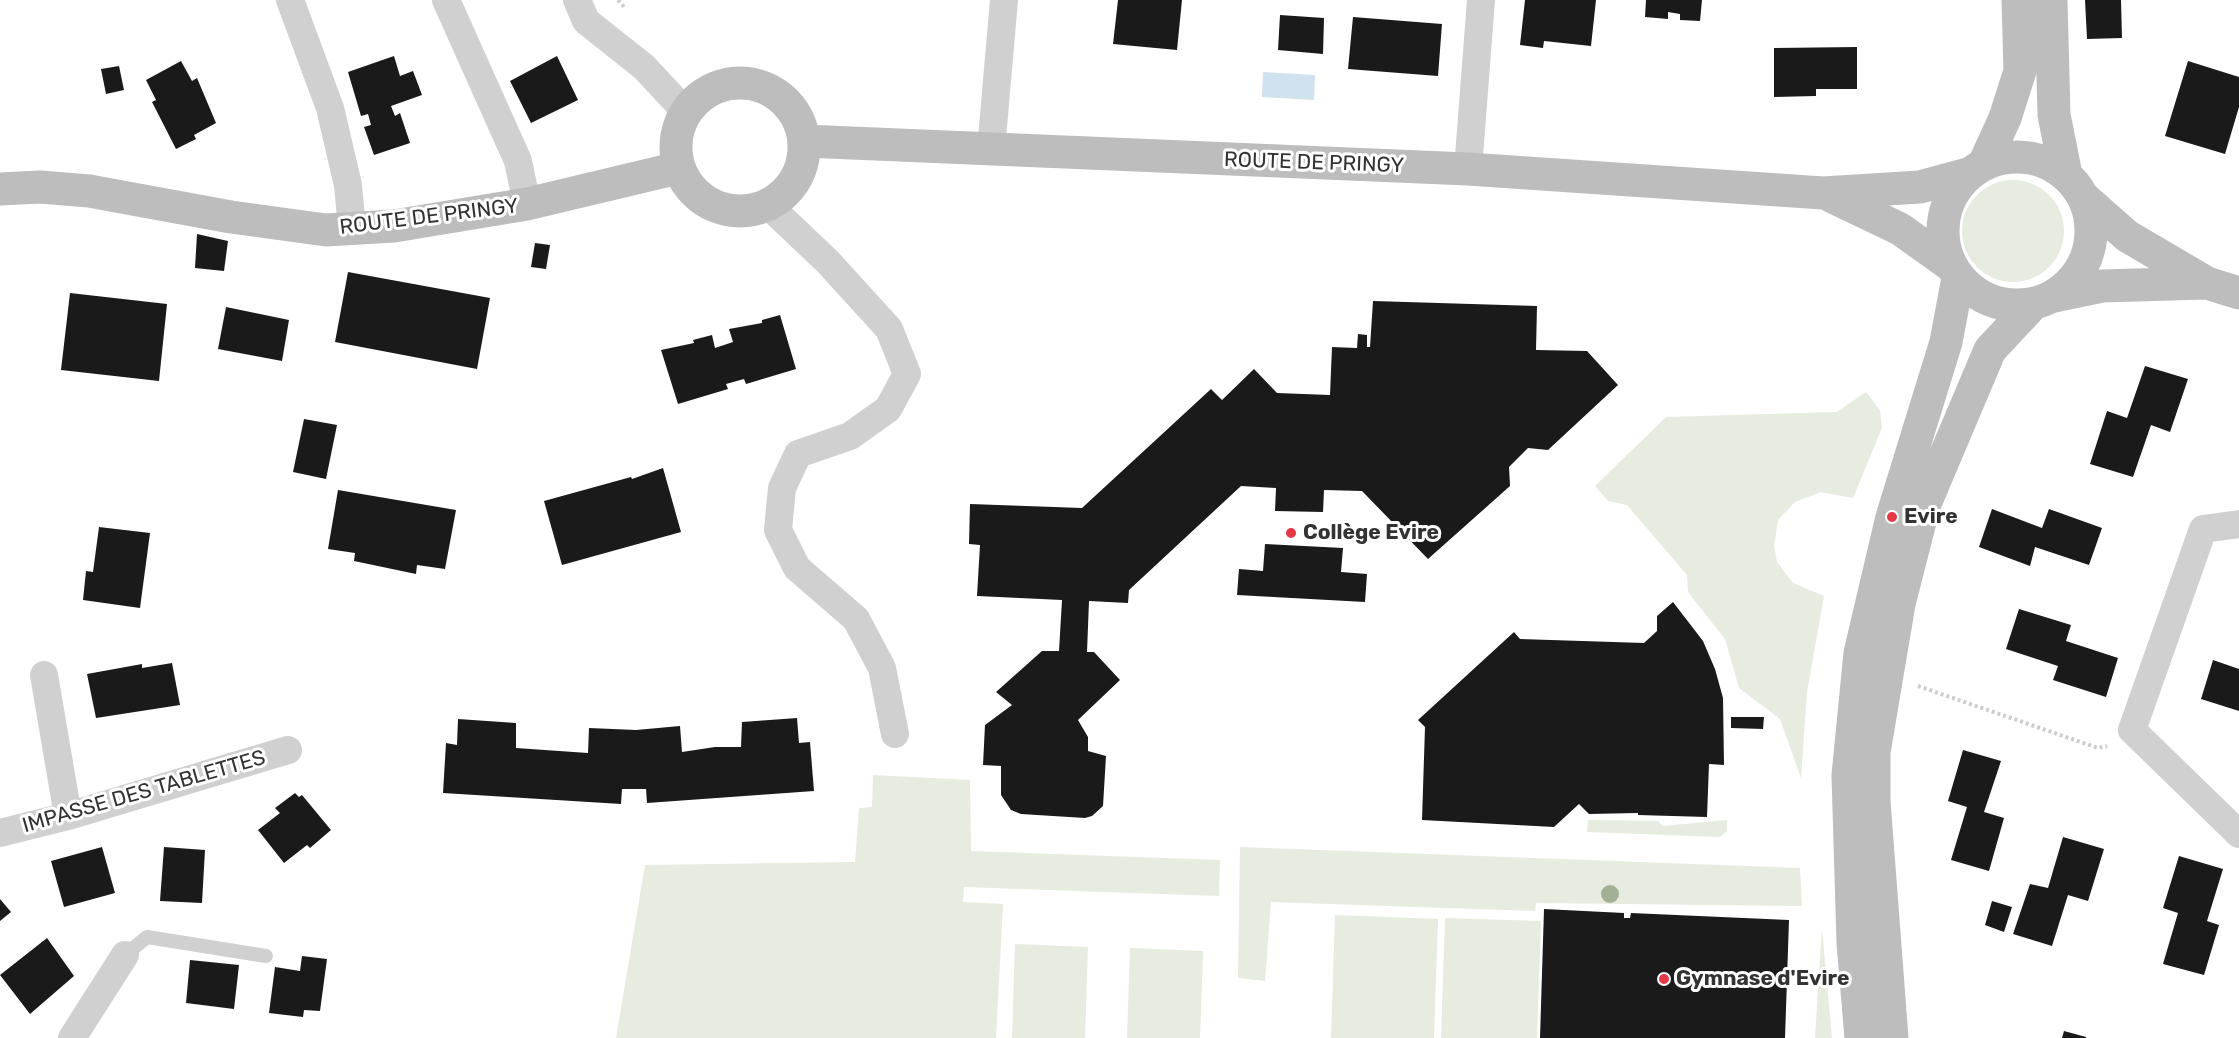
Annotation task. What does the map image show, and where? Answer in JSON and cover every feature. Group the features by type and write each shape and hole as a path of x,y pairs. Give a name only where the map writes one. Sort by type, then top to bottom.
{"street":[{"path":"290,0 330,108 348,185 352,229"},
{"path":"446,0 518,161 527,204"},
{"path":"577,0 586,21 644,67 686,111"},
{"path":"991,150 1004,0"},
{"path":"1468,169 1481,0"},
{"path":"2018,0 2020,71 2005,118 1976,169 1952,193 1943,216 1942,240 1953,271 1973,292 1992,302 2012,306 2102,286 2207,283"},
{"path":"1892,1038 1874,801 1874,752 1899,604 1924,506 1990,350 2044,300 2072,281 2084,263 2091,242 2091,219 2075,186 2054,115 2051,0"},
{"path":"736,82 756,84 774,92 789,105 799,122 804,141 803,161 796,178 784,194 768,205 747,211 725,210 705,201 689,187 678,168 675,149 678,129 686,111 699,96 716,86 736,82"},
{"name":"ROUTE DE PRINGY","path":"804,141 1468,169 1823,193 1920,187 1976,169"},
{"path":"1976,169 2005,157 2027,157 2048,163 2127,236 2207,283 2239,293"},
{"name":"ROUTE DE PRINGY","path":"0,189 40,187 89,191 294,227 326,230 394,226 527,204 678,168"},
{"name":"ROUTE DE PRINGY","path":"1823,193 1900,229 1953,271"},
{"path":"768,205 828,262 889,328 907,374 888,409 850,436 798,454 782,488 778,530 797,568 856,619 882,668 895,734"},
{"path":"1861,1038 1853,943 1848,775 1860,653 1892,517 1946,342 1953,271"},
{"path":"2239,524 2203,529 2132,730 2239,834"},
{"path":"44,675 68,816"},
{"name":"IMPASSE DES TABLETTES","path":"0,833 68,816 288,750"},
{"path":"72,1038 125,955"}],"lane":[{"path":"125,955 147,937 266,956"}],"path":[{"path":"1914,685 2098,748 2116,744 2132,730"}],"shaded area":[{"path":"2013,180 2032,184 2049,195 2060,212 2064,231 2060,250 2049,267 2032,278 2013,282 1994,278 1977,267 1966,250 1962,231 1966,212 1977,195 1994,184"},
{"path":"1866,392 1880,410 1882,428 1853,498 1821,492 1795,502 1778,520 1774,546 1777,562 1793,583 1824,596 1807,692 1801,778 1780,719 1739,688 1725,639 1688,592 1687,575 1627,505 1608,501 1595,486 1666,417 1837,412"},
{"path":"873,775 970,780 971,851 1220,860 1219,896 964,887 963,902 1003,904 996,1038 616,1038 645,865 855,862 859,808 872,807"},
{"path":"1588,820 1658,821 1663,826 1727,820 1727,831 1720,837 1587,832"},
{"path":"1240,847 1800,868 1802,906 1536,903 1535,911 1271,902 1265,981 1238,978"},
{"path":"1335,915 1438,919 1434,1038 1331,1038"},
{"path":"1445,918 1541,921 1537,1038 1441,1038"},
{"path":"1822,929 1832,1038 1815,1038"},
{"path":"1015,944 1088,947 1085,1038 1012,1038"},
{"path":"1130,948 1203,951 1200,1038 1127,1038"}],"water":[{"path":"1263,72 1315,75 1314,100 1262,97"}],"building":[{"path":"1118,0 1182,0 1177,50 1113,44"},
{"path":"1525,0 1596,0 1591,46 1544,41 1543,48 1520,45"},
{"path":"1646,0 1702,0 1700,21 1680,20 1680,14 1668,12 1668,19 1645,17"},
{"path":"2085,0 2121,0 2122,38 2087,39"},
{"path":"1280,15 1324,18 1323,54 1278,50"},
{"path":"1353,17 1442,24 1438,76 1348,69"},
{"path":"1857,47 1857,89 1816,89 1816,96 1774,97 1774,48"},
{"path":"394,56 400,76 413,71 422,95 391,106 395,116 400,113 410,143 374,155 364,127 371,125 368,114 361,116 348,72"},
{"path":"557,56 578,100 531,123 510,81"},
{"path":"181,61 192,81 197,78 216,123 194,135 196,139 176,149 152,102 156,100 146,80"},
{"path":"2188,61 2239,77 2239,107 2225,154 2165,136"},
{"path":"119,66 124,90 106,94 101,69"},
{"path":"197,234 228,241 224,271 195,268"},
{"path":"535,243 550,245 546,269 531,267"},
{"path":"348,272 490,298 477,369 335,342"},
{"path":"70,293 167,304 159,381 61,370"},
{"path":"1373,301 1537,306 1536,350 1587,351 1618,385 1548,450 1528,448 1509,467 1510,486 1428,559 1362,491 1324,490 1323,512 1275,511 1276,488 1241,486 1129,590 1128,603 1089,601 1087,652 1094,652 1120,680 1078,720 1088,737 1088,751 1106,756 1103,806 1092,816 1085,818 1021,814 1011,810 1001,795 1001,766 983,765 985,725 1012,705 996,692 1042,651 1059,651 1062,600 977,596 980,545 969,544 970,504 1082,508 1211,389 1222,400 1254,369 1277,393 1330,395 1332,347 1357,348 1358,334 1367,335 1367,347 1370,347"},
{"path":"226,307 289,320 282,361 218,349"},
{"path":"780,315 796,369 746,384 744,379 726,384 728,389 678,404 661,350 694,343 693,340 712,335 715,348 733,342 729,329 762,323 762,320"},
{"path":"2145,366 2188,379 2170,432 2151,425 2133,477 2090,464 2107,411 2127,418"},
{"path":"304,419 337,425 326,479 293,472"},
{"path":"663,468 681,532 562,565 544,501 631,477 632,479"},
{"path":"338,490 456,510 445,569 417,565 416,574 354,561 355,553 328,549"},
{"path":"1992,509 2042,528 2049,509 2102,528 2089,565 2035,547 2030,566 1979,547"},
{"path":"99,527 150,533 140,608 83,600 86,571 93,572"},
{"path":"1265,544 1343,548 1341,572 1367,574 1365,602 1237,595 1239,569 1263,571"},
{"path":"1673,602 1703,641 1715,669 1723,698 1724,765 1709,764 1707,817 1638,815 1638,813 1589,814 1579,804 1554,827 1422,820 1425,727 1418,720 1514,632 1520,639 1644,643 1657,631 1657,616"},
{"path":"2019,609 2071,625 2066,641 2118,658 2106,697 2053,680 2058,666 2006,649"},
{"path":"2213,660 2239,669 2239,711 2201,699"},
{"path":"172,663 180,705 96,718 87,674 142,664 142,668"},
{"path":"1731,717 1764,717 1763,729 1731,728"},
{"path":"797,718 799,743 810,742 814,791 647,803 646,789 622,789 621,804 443,793 446,743 457,745 458,719 516,723 516,748 588,753 589,728 636,730 680,726 682,752 715,747 741,747 742,722"},
{"path":"1963,750 2001,761 1984,812 2004,818 1989,871 1951,860 1967,807 1948,801"},
{"path":"295,793 299,797 302,795 331,830 310,848 307,845 284,863 258,830 280,813 275,808"},
{"path":"2063,837 2104,849 2088,901 2068,895 2052,946 2013,934 2030,884 2048,888"},
{"path":"102,847 115,893 64,907 51,861"},
{"path":"164,847 205,850 202,903 160,901"},
{"path":"2179,856 2223,869 2207,921 2219,925 2204,975 2163,964 2178,913 2163,908"},
{"path":"0,899 11,912 0,921"},
{"path":"1992,901 2012,907 2004,932 1985,925"},
{"name":"Gymnase d'Evire","path":"1544,909 1624,913 1624,918 1630,918 1631,913 1789,920 1785,1038 1540,1038"},
{"path":"47,938 74,976 30,1014 0,975"},
{"path":"302,956 327,959 320,1011 304,1010 303,1017 269,1013 275,967 300,971"},
{"path":"190,960 239,965 234,1009 186,1003"},
{"path":"2064,1031 2086,1037 2086,1038 2062,1038"}],"place":[{"name":"Evire","path":"1892,517"},
{"name":"Collège Evire","path":"1291,533"},
{"name":"Gymnase d'Evire","path":"1664,979"}]}
